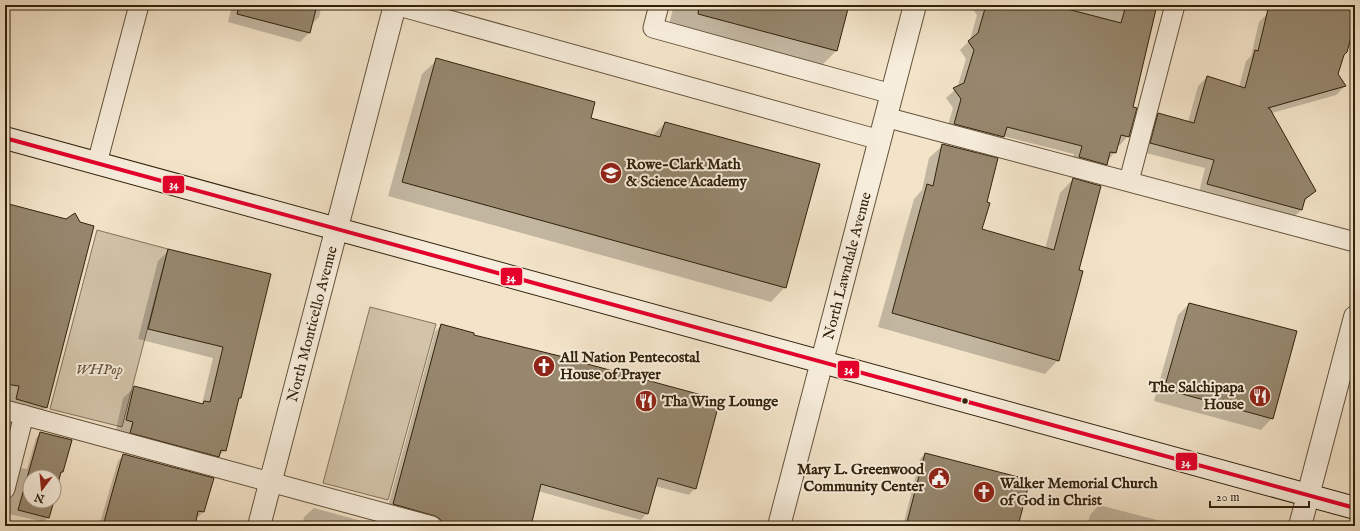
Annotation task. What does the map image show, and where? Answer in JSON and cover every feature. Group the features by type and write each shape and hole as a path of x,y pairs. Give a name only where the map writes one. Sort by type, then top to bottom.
{"main road":[{"name":"North Monticello Avenue","path":"259,526 395,5"},
{"name":"North Lawndale Avenue","path":"778,526 915,5"},
{"path":"5,138 1309,494 1355,508"},
{"path":"1300,526 1355,318"}],"lane":[{"path":"97,163 139,5"},
{"path":"395,5 880,140"},
{"path":"659,5 653,28 892,94"},
{"path":"1129,181 1175,5"},
{"path":"885,117 1355,242"},
{"path":"5,410 432,526"},
{"path":"5,489 24,415"}],"green space":[{"name":"WHPop","path":"97,230 168,249 122,427 50,409"},
{"path":"370,307 436,324 388,500 323,483"}],"building":[{"path":"239,5 317,5 310,33 237,14"},
{"path":"699,5 849,5 837,51 698,14"},
{"path":"986,5 1052,5 1121,23 1126,5 1157,5 1133,107 1137,108 1129,137 1121,135 1116,153 1110,152 1107,165 1079,157 1082,146 1007,127 1004,137 954,124 961,99 953,88 964,83 974,50 968,41 978,33"},
{"path":"1269,5 1355,5 1355,23 1347,52 1344,55 1338,74 1346,86 1268,108 1270,109 1316,191 1305,199 1302,210 1207,184 1214,160 1150,143 1158,113 1194,123 1207,76 1245,88 1255,50 1258,51"},
{"name":"Rowe-Clark Math & Science Academy","path":"436,58 595,102 591,118 660,137 665,122 820,164 786,288 402,182"},
{"path":"942,144 998,158 987,202 990,203 982,229 1054,250 1073,178 1101,186 1079,270 1083,271 1059,361 892,313 927,184 933,186"},
{"path":"5,203 66,219 75,213 80,222 94,226 47,408 16,399 19,386 5,384"},
{"path":"168,249 271,274 241,398 239,398 226,451 221,450 219,457 130,433 133,422 126,420 134,386 203,404 204,401 210,402 223,347 148,329"},
{"path":"1189,303 1297,331 1273,419 1164,389"},
{"path":"441,324 474,333 474,335 580,361 720,400 696,489 658,478 648,514 541,484 531,526 443,526 440,519 435,516 393,504"},
{"path":"40,432 72,440 63,472 62,469 30,469"},
{"path":"925,453 1030,480 1018,526 906,526"},
{"path":"123,454 214,478 204,512 198,511 195,526 103,526"},
{"path":"22,496 22,509 52,509 49,518 18,510"}],"transit line":[{"name":"34","path":"5,138 1355,508"}],"place":[{"name":"Rowe-Clark Math & Science Academy","path":"611,173"},
{"name":"All Nation Pentecostal House of Prayer","path":"544,366"},
{"name":"The Salchipapa House","path":"1260,396"},
{"name":"Tha Wing Lounge","path":"646,401"},
{"name":"Mary L. Greenwood Community Center","path":"939,478"},
{"name":"Walker Memorial Church of God in Christ","path":"984,492"}]}
